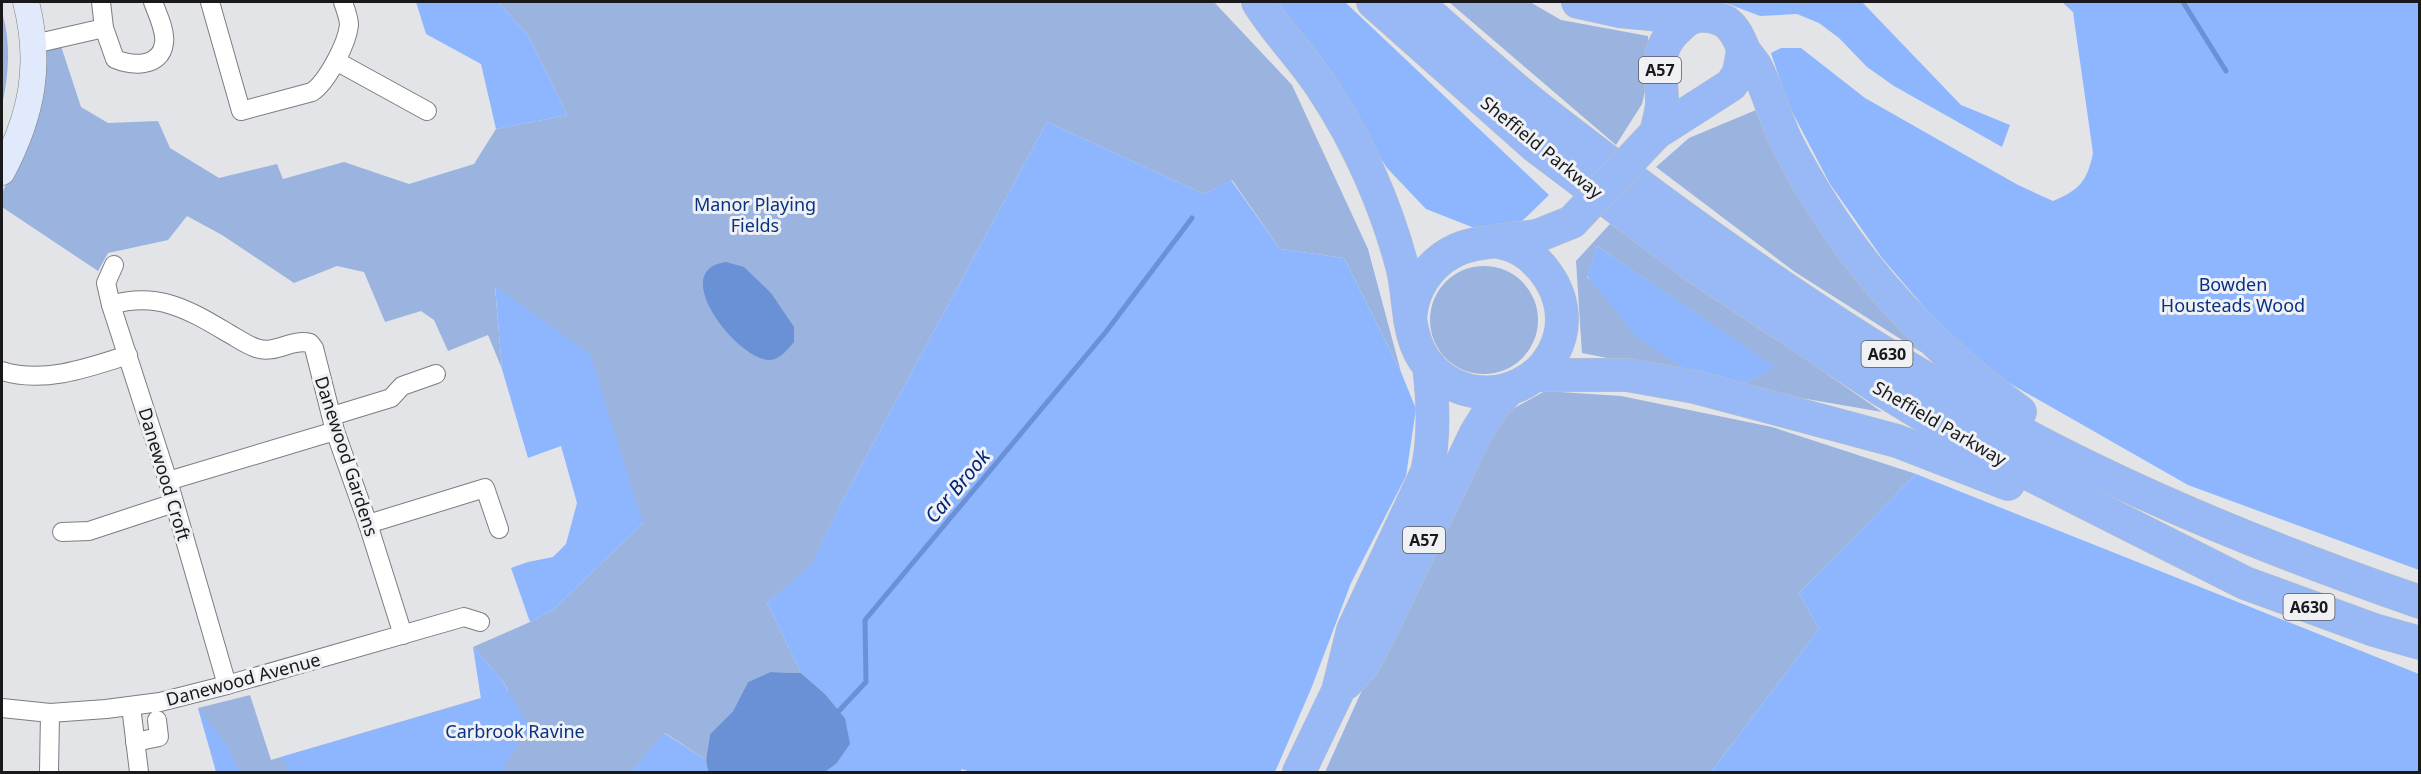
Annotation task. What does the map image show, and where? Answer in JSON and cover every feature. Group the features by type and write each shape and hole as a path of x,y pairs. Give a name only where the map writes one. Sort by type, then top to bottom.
{"highway":[{"name":"Sheffield Parkway","path":"1373,2 1535,146 1690,263 1808,343 1941,426 2015,467 2245,583 2374,630 2420,643"},
{"name":"Sheffield Parkway","path":"1416,2 1544,112 1713,239 1848,330 1930,381 2076,461 2247,538 2420,602"},
{"path":"1578,2 1619,11 1691,18 1712,16 1726,23 1737,34 1743,50 1756,68 1787,141 1826,212 1866,269 1927,335 1973,377 2020,412 2132,472 2247,538"},
{"name":"A57","path":"1259,7 1322,87 1352,138 1386,219 1402,268 1410,320 1420,354 1451,384 1465,390 1495,393 1522,382"},
{"name":"A57","path":"1656,133 1662,102 1661,54 1673,33 1691,18"},
{"name":"A57","path":"1548,276 1550,255 1572,222 1656,133 1731,84 1739,73 1743,50"},
{"name":"A57","path":"1410,320 1411,304 1416,291 1427,272 1443,257 1463,246 1537,236 1572,222"},
{"name":"A57","path":"1338,691 1363,665 1462,459 1491,409 1554,351 1562,321 1557,291 1548,276 1531,258 1508,244 1495,241"},
{"name":"A57","path":"1299,772 1338,691 1353,630 1427,472 1434,424 1429,365"},
{"path":"1522,382 1601,374 1642,377 1747,400 1897,441 1969,468 2245,583"}],"street":[{"path":"2,172 28,110 34,67 34,44 26,2"},
{"path":"101,2 104,28 115,59 127,64 150,63 160,54 165,41 153,2"},
{"path":"210,2 241,111 312,92 318,88 336,61 349,24 343,2"},
{"path":"34,44 104,28"},
{"path":"336,61 427,111"},
{"name":"Danewood Croft","path":"114,265 106,283 111,304 168,481 227,685"},
{"name":"Danewood Gardens","path":"111,304 141,299 172,304 193,312 254,348 268,351 301,342 310,343 314,348 334,424 403,635"},
{"path":"2,371 14,375 52,376 128,355"},
{"path":"168,481 334,424 391,398 402,386 436,374"},
{"path":"368,524 485,488 499,530"},
{"path":"62,532 89,531 174,502"},
{"name":"Danewood Avenue","path":"2,708 50,713 160,702 465,617 480,622"},
{"path":"131,706 139,772"},
{"path":"49,772 50,713"},
{"path":"135,742 159,736 157,720"}],"green space":[{"path":"416,2 498,2 528,35 567,115 496,129 481,64 426,34"},
{"name":"Manor Playing Fields","path":"498,2 1214,2 1292,85 1368,249 1401,372 1344,258 1280,249 1232,180 1204,194 1047,122 842,501 811,566 767,603 801,673 770,672 748,682 733,711 710,734 706,760 665,733 631,772 217,772 198,708 250,695 271,760 508,690 473,647 553,610 643,523 495,287 502,369 488,335 448,351 434,320 421,311 385,322 364,272 337,266 294,283 222,235 187,216 168,240 108,253 98,271 2,207 2,193 18,159 41,45 59,40 81,107 108,123 158,121 170,148 219,178 277,164 283,179 344,162 409,184 474,164 496,129 567,115 528,35"},
{"path":"1276,2 1345,2 1549,195 1518,225 1477,229 1426,209 1387,168"},
{"path":"1449,2 1530,2 1561,20 1648,36 1650,70 1642,104 1616,145"},
{"path":"1723,2 1862,2 1961,105 2010,125 2002,147 1894,86 1867,67 1839,38 1819,23 1797,14 1760,16"},
{"name":"Bowden Housteads Wood","path":"2062,2 2419,2 2419,570 2188,485 2009,383 1954,342 1882,258 1830,184 1788,104 1771,53 1781,48 1801,48 1865,98 2018,185 2053,201 2081,184 2088,171 2093,153 2073,12"},
{"path":"2,12 7,35 8,58 2,105"},
{"path":"1756,110 1837,256 1921,341 1921,352 1795,272 1656,167 1689,138"},
{"path":"1047,122 1204,194 1231,180 1280,249 1344,258 1401,372 1416,409 1406,476 1351,583 1311,689 1275,772 970,772 962,769 960,772 825,772 836,764 845,718 825,694 801,673 767,603 811,565 842,501"},
{"path":"1610,224 1882,412 1738,387 1774,367 1597,246 1587,277 1693,375 1582,353 1576,261"},
{"path":"1597,246 1775,367 1738,387 1693,375 1636,336 1587,276"},
{"path":"1484,266 1505,270 1523,281 1534,299 1538,320 1534,341 1523,359 1505,370 1484,374 1463,370 1445,359 1434,341 1430,320 1434,299 1445,281 1463,270"},
{"path":"495,286 590,354 643,523 553,610 530,622 511,568 553,557 566,544 577,503 561,446 528,458 502,369"},
{"path":"1545,391 1621,396 1772,427 1916,474 1799,593 1819,629 1711,772 1325,772 1412,580 1467,469 1509,411"},
{"path":"1916,474 2419,674 2419,772 1711,772 1819,629 1799,593"},
{"name":"Carbrook Ravine","path":"473,647 501,679 529,726 501,772 291,772 281,757 481,699"},
{"path":"198,708 228,747 239,772 216,772"},
{"path":"664,733 706,760 708,772 631,772"}],"shaded area":[{"path":"726,262 744,267 771,293 794,327 794,342 776,359 768,360 755,356 725,330 713,313 705,296 703,280 710,268"},
{"path":"770,672 801,673 825,694 845,718 850,744 836,764 825,772 708,772 706,760 710,734 733,711 748,682"}],"waterway":[{"path":"2183,2 2226,71"},
{"name":"Car Brook","path":"835,715 866,682 865,620 1105,333 1192,218"}]}
